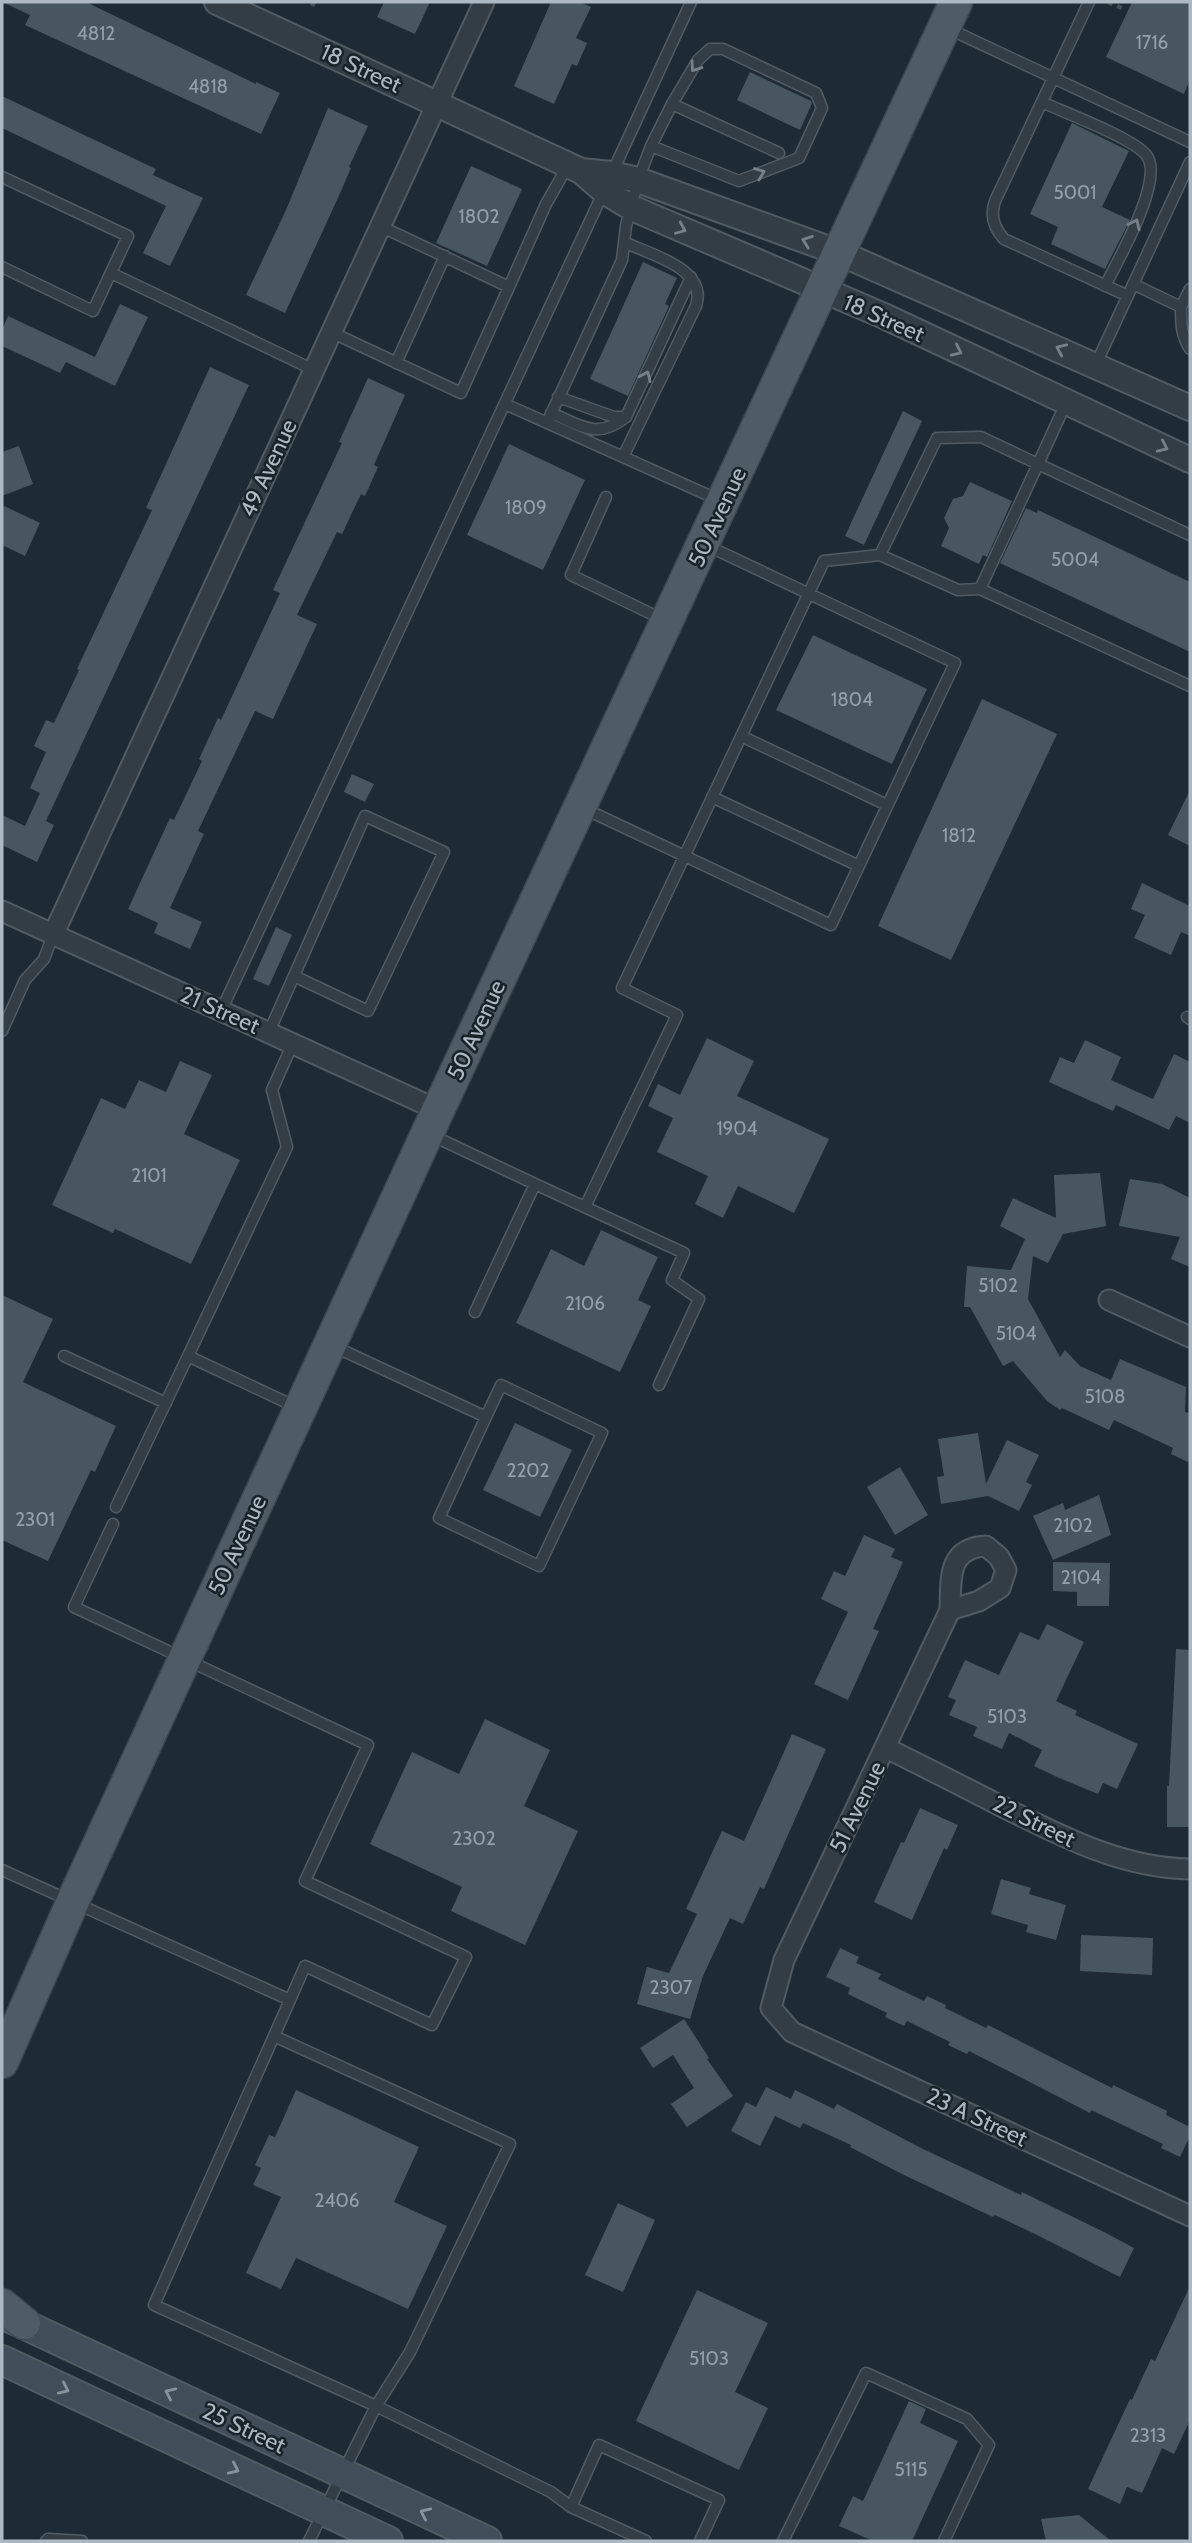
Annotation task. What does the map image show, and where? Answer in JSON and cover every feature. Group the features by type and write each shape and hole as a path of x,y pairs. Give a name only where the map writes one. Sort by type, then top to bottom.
{"main road":[{"name":"50 Avenue","path":"2,2062 72,1902 300,1409 950,14"},
{"name":"25 Street","path":"9,2314 486,2541"},
{"name":"25 Street","path":"2,2360 388,2541"}],"street":[{"name":"18 Street","path":"217,2 608,183 632,208 884,317 1190,460"},
{"name":"49 Avenue","path":"54,934 484,2"},
{"name":"18 Street","path":"608,183 638,180 839,253 1190,408"},
{"name":"21 Street","path":"2,911 270,1032 433,1122"},
{"path":"1109,1300 1190,1338"},
{"name":"51 Avenue","path":"771,2008 784,1960 950,1609"},
{"name":"22 Street","path":"886,1748 1043,1828 1111,1857 1164,1868 1190,1869"},
{"name":"23 A Street","path":"771,2008 792,2032 1190,2216"}],"lane":[{"path":"221,1011 691,2"},
{"path":"1089,2 995,201 993,222 1004,239 1128,296"},
{"path":"950,14 1053,78 1190,142"},
{"path":"549,418 622,260 626,226 638,180 651,146 698,60 710,50 723,49 816,93 822,108 799,158 739,181 651,146"},
{"path":"1042,102 1134,145 1148,157 1153,175 1144,204 1105,286"},
{"path":"672,104 779,153"},
{"path":"1096,365 1190,162"},
{"path":"331,332 461,393 546,204 575,168"},
{"path":"2,177 128,236 93,310 2,267"},
{"path":"380,226 509,286"},
{"path":"623,457 699,293 691,277 681,269 626,243"},
{"path":"396,363 445,256"},
{"path":"111,273 314,370"},
{"path":"505,404 593,430 613,428 626,417 691,277"},
{"path":"1133,284 1181,307"},
{"path":"1190,289 1181,307 1183,337 1190,349"},
{"path":"558,397 614,416 626,417"},
{"path":"981,589 1066,402"},
{"path":"549,418 623,457 724,502"},
{"path":"880,555 937,438 981,437 1190,535"},
{"path":"606,497 571,575 667,622"},
{"path":"580,807 831,925 859,866 954,663 704,544"},
{"path":"585,1207 677,1015 622,988 824,561 880,555 958,590 981,589 1190,686"},
{"path":"741,736 887,805"},
{"path":"712,797 859,866"},
{"path":"270,1032 294,976 365,816 444,852 368,1011 294,976"},
{"path":"2,1031 25,980 44,959 54,934"},
{"path":"116,1507 287,1147 272,1090 293,1044"},
{"path":"433,1122 535,1184 684,1253 672,1280 699,1298 659,1385"},
{"path":"475,1312 535,1184"},
{"path":"330,1345 486,1417"},
{"path":"64,1356 166,1403"},
{"path":"188,1356 300,1409"},
{"path":"501,1385 602,1433 539,1566 439,1518 486,1417 501,1385"},
{"path":"113,1524 74,1607 368,1745 305,1881 466,1957 432,2025 305,1966 154,2305 376,2406 551,2492 571,2507 646,2541"},
{"path":"2,1870 290,2000"},
{"path":"274,2036 510,2144 410,2352 376,2406 309,2541"},
{"path":"783,2541 866,2372 967,2419 989,2445 944,2541"},
{"path":"571,2507 599,2445 719,2500 700,2541"},
{"path":"46,2541 82,2541"}],"path":[{"path":"1108,2 1124,9"}],"building":[{"path":"2,2 86,2 280,93 261,134 25,25 30,15"},
{"path":"384,2 430,2 415,34 377,17"},
{"path":"551,2 580,2 591,7 576,38 587,43 577,66 572,64 554,104 514,86"},
{"path":"1132,2 1190,2 1190,79 1184,94 1106,57"},
{"path":"750,72 811,101 800,130 737,100"},
{"path":"2,96 156,169 153,175 203,198 170,266 143,253 166,206 2,128"},
{"path":"328,108 368,126 285,313 246,295 286,210"},
{"path":"1072,123 1129,151 1102,207 1130,220 1105,269 1051,244 1058,227 1030,214"},
{"path":"471,166 522,189 487,266 436,243"},
{"path":"643,262 677,278 665,304 669,306 628,396 590,379"},
{"path":"120,304 148,317 115,386 66,362 60,373 2,346 2,330 8,316 95,357"},
{"path":"210,367 249,385 46,821 54,825 37,862 2,845 2,815 25,826 40,793 30,788 46,752 34,746 46,720 54,723 79,670 77,669 152,510 146,508"},
{"path":"368,378 405,395 374,465 378,467 365,496 361,494 342,534 337,532 297,615 317,624 273,719 255,711 198,831 204,834 170,908 202,922 190,949 154,933 158,923 128,909 170,818 174,820 202,761 199,759 218,718 221,720 280,593 273,590 342,443 339,442"},
{"path":"903,411 922,421 864,545 845,536"},
{"path":"509,444 585,480 543,570 467,535"},
{"path":"19,446 33,484 2,496 2,452"},
{"path":"970,482 1012,501 987,557 983,555 979,564 941,546 949,528 944,518 953,499 963,496"},
{"path":"2,505 40,523 25,556 2,545"},
{"path":"1026,508 1037,513 1038,510 1190,582 1190,652 1000,563"},
{"path":"813,635 927,689 892,764 776,710"},
{"path":"982,699 1057,734 951,960 878,926"},
{"path":"352,774 374,784 365,802 344,792"},
{"path":"1190,790 1190,846 1168,835"},
{"path":"1142,883 1190,906 1190,936 1181,932 1171,955 1134,938 1145,915 1131,909"},
{"path":"276,927 292,935 269,986 253,979"},
{"path":"707,1038 754,1061 737,1096 829,1139 794,1213 738,1186 723,1218 695,1204 708,1176 657,1152 673,1118 648,1106 658,1084 680,1095"},
{"path":"1085,1040 1121,1057 1111,1080 1153,1099 1174,1054 1190,1062 1190,1123 1176,1116 1169,1130 1116,1105 1113,1111 1049,1082 1060,1057 1074,1063"},
{"path":"180,1061 212,1075 184,1134 240,1160 191,1264 115,1229 113,1233 52,1205 101,1098 125,1109 139,1080 166,1092"},
{"path":"1100,1173 1106,1226 1063,1234 1048,1263 1033,1256 1028,1299 1060,1357 1065,1350 1080,1366 1111,1380 1120,1359 1186,1387 1185,1412 1190,1411 1190,1463 1171,1454 1173,1448 1114,1420 1109,1430 1062,1408 1060,1410 1047,1401 1013,1361 1003,1366 970,1307 964,1307 967,1266 1011,1270 1025,1239 1000,1226 1013,1198 1056,1218 1054,1175"},
{"path":"1130,1179 1162,1184 1190,1198 1190,1267 1171,1259 1180,1237 1119,1226"},
{"path":"601,1230 658,1257 638,1300 651,1306 620,1372 516,1323 551,1249 584,1266"},
{"path":"2,1295 53,1319 23,1382 116,1426 95,1472 91,1470 48,1561 2,1540"},
{"path":"515,1423 572,1450 540,1517 483,1490"},
{"path":"978,1433 986,1484 1007,1440 1039,1455 1026,1482 1032,1485 1019,1511 988,1496 941,1504 937,1477 944,1476 938,1439"},
{"path":"900,1467 928,1515 895,1535 867,1487"},
{"path":"1099,1495 1111,1535 1053,1560 1033,1516 1063,1503 1065,1510"},
{"path":"864,1535 895,1549 891,1557 903,1562 873,1629 879,1631 848,1700 814,1684 848,1612 821,1599 834,1571 845,1576"},
{"path":"1053,1562 1110,1563 1109,1606 1077,1606 1077,1592 1053,1591"},
{"path":"1047,1624 1084,1642 1056,1701 1077,1711 1075,1715 1138,1744 1117,1789 1103,1783 1098,1794 1057,1777 1034,1766 1042,1750 1009,1733 1002,1749 973,1736 977,1727 949,1715 956,1700 948,1697 965,1660 999,1675 1020,1632 1039,1640"},
{"path":"1176,1649 1190,1650 1190,1827 1167,1827"},
{"path":"485,1719 550,1750 524,1806 578,1831 525,1945 451,1911 462,1887 370,1844 412,1752 459,1774"},
{"path":"792,1734 826,1749 764,1889 760,1887 743,1924 730,1918 703,1976 690,2019 637,2004 647,1967 669,1973 697,1914 686,1909 722,1831 744,1841"},
{"path":"920,1808 958,1825 947,1850 944,1848 912,1920 874,1902 901,1842 904,1843"},
{"path":"1001,1879 1031,1888 1029,1894 1066,1905 1056,1940 1026,1932 1028,1925 991,1914"},
{"path":"1081,1935 1153,1938 1152,1975 1080,1971"},
{"path":"840,1948 859,1957 856,1963 881,1974 878,1979 924,2001 927,1996 986,2028 988,2025 1112,2088 1113,2085 1167,2111 1166,2115 1190,2127 1190,2136 1180,2157 1161,2148 1163,2144 1091,2110 1090,2113 969,2051 967,2054 948,2045 950,2042 907,2021 904,2026 885,2017 887,2013 848,1994 850,1988 826,1977"},
{"path":"684,2019 733,2096 687,2127 671,2104 694,2088 673,2055 653,2068 640,2048"},
{"path":"766,2087 791,2099 795,2090 834,2109 837,2104 923,2149 1021,2195 1022,2192 1134,2248 1120,2277 995,2215 993,2217 902,2174 850,2147 851,2145 803,2123 800,2128 775,2116 760,2146 731,2131 746,2102 756,2107"},
{"path":"296,2090 419,2147 394,2202 447,2226 408,2309 296,2258 281,2289 246,2273 281,2197 253,2185 261,2168 255,2165 269,2135 275,2137"},
{"path":"618,2203 655,2220 623,2292 585,2275"},
{"path":"1190,2286 1190,2420 1174,2454 1162,2448 1142,2493 1127,2487 1120,2504 1088,2489 1130,2399 1132,2400 1151,2359 1155,2361"},
{"path":"697,2290 768,2323 735,2392 768,2408 739,2470 636,2421"},
{"path":"909,2401 926,2409 920,2423 958,2441 912,2541 873,2541 839,2526 853,2496 863,2501"},
{"path":"1079,2515 1111,2541 1046,2541 1041,2519"}]}
